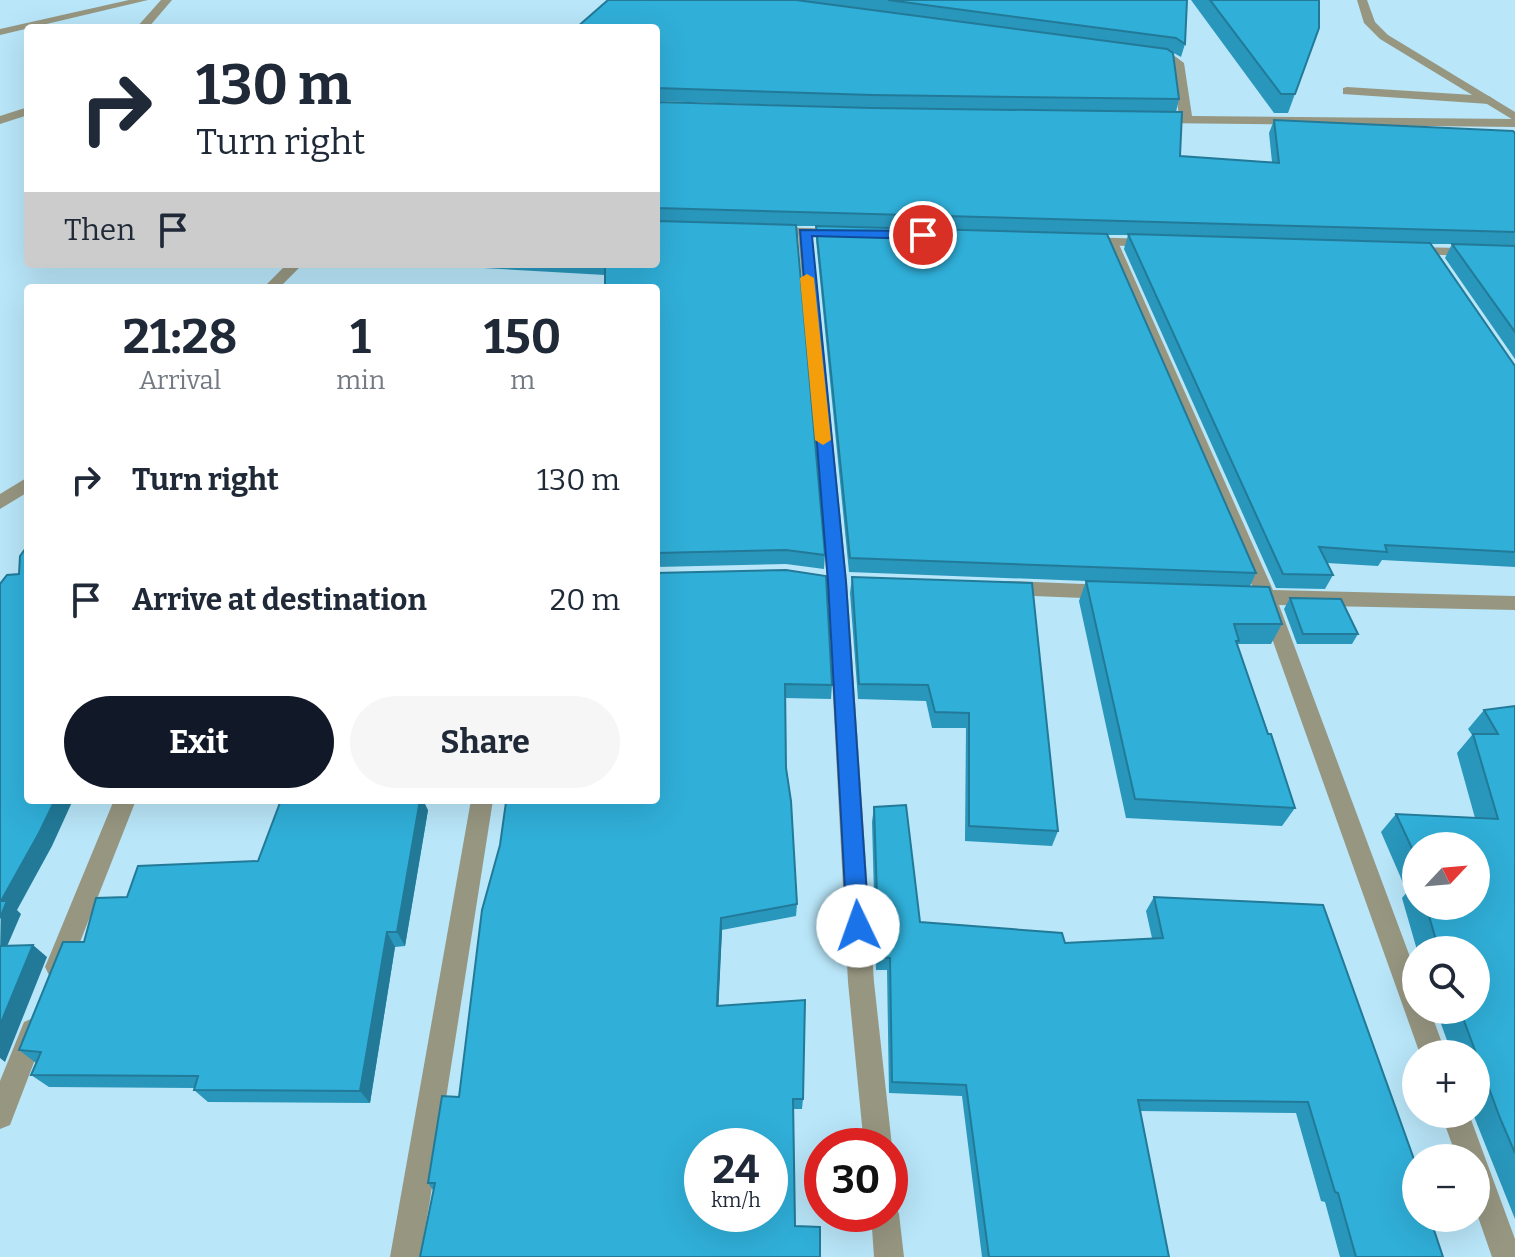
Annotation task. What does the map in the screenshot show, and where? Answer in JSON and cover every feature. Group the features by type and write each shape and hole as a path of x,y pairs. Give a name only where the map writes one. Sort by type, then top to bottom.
{"street":[{"path":"36,24 143,0"},
{"path":"146,24 167,0"},
{"path":"1362,0 1370,23 1384,37 1489,100 1515,120"},
{"path":"0,32 24,27"},
{"path":"1141,51 1168,56 1178,63 1186,120"},
{"path":"1347,91 1489,100"},
{"path":"0,120 24,112"},
{"path":"1139,119 1515,120"},
{"path":"760,231 864,234"},
{"path":"805,232 845,582 861,982 876,1128"},
{"path":"1063,240 1173,244"},
{"path":"1111,242 1267,598 1402,970"},
{"path":"1401,251 1515,253"},
{"path":"1430,252 1444,273"},
{"path":"274,284 292,268"},
{"path":"0,503 24,486"},
{"path":"810,577 845,582"},
{"path":"980,587 1123,593"},
{"path":"1235,597 1515,603"},
{"path":"51,986 123,804"},
{"path":"405,1257 426,1153 455,951 481,804"},
{"path":"0,1115 40,1015"},
{"path":"1490,1210 1507,1257"},
{"path":"887,1232 889,1257"}],"building":[{"path":"608,0 796,0 1167,49 1173,53 1179,99 872,95 660,88 660,24 581,24"},
{"path":"888,0 1187,0 1185,44 1176,38"},
{"path":"1210,0 1319,0 1319,28 1295,94 1281,94"},
{"path":"660,102 1182,112 1180,156 1279,163 1274,120 1513,131 1515,232 660,208"},
{"path":"660,221 796,225 825,555 786,550 660,553 660,284 605,284 605,268 660,268"},
{"path":"816,226 1107,234 1256,573 850,558"},
{"path":"1128,234 1430,243 1515,366 1515,552 1385,545 1387,552 1319,547 1333,575 1283,574"},
{"path":"1452,244 1515,246 1515,332"},
{"path":"24,550 24,804 53,804 1,901 7,901 0,918 0,584 7,575 19,574 20,556"},
{"path":"786,570 826,576 832,685 785,684 786,768 797,904 721,918 717,1006 805,1000 803,1099 793,1099 795,1226 804,1226 804,1232 820,1232 820,1257 420,1257 435,1183 428,1183 442,1096 459,1097 482,910 500,845 506,804 660,804 660,573"},
{"path":"852,577 1032,583 1058,831 969,826 969,713 935,712 928,685 859,684"},
{"path":"1086,581 1269,587 1282,624 1234,624 1239,641 1236,641 1295,808 1135,799"},
{"path":"1290,598 1341,599 1358,634 1303,634"},
{"path":"1515,706 1515,1153 1490,1091 1490,1040 1471,1040 1465,1024 1490,1024 1490,936 1435,936 1430,920 1490,920 1490,832 1404,832 1396,814 1498,819 1473,734 1498,734 1484,710"},
{"path":"279,804 419,804 397,932 387,932 360,1091 194,1090 198,1076 31,1075 41,1052 19,1050 63,942 84,942 96,898 127,897 138,866 258,861"},
{"path":"906,805 920,922 1062,933 1065,943 1163,938 1154,897 1323,905 1408,1144 1402,1144 1402,1232 1435,1232 1443,1257 1356,1257 1308,1102 1138,1100 1169,1257 989,1257 966,1085 892,1082 890,958 879,957 874,807"},
{"path":"33,945 0,1025 0,946"}],"slow traffic":[{"path":"807,278 823,440"}],"route":[{"path":"858,926 837,582 805,260 805,232 923,235"}]}
